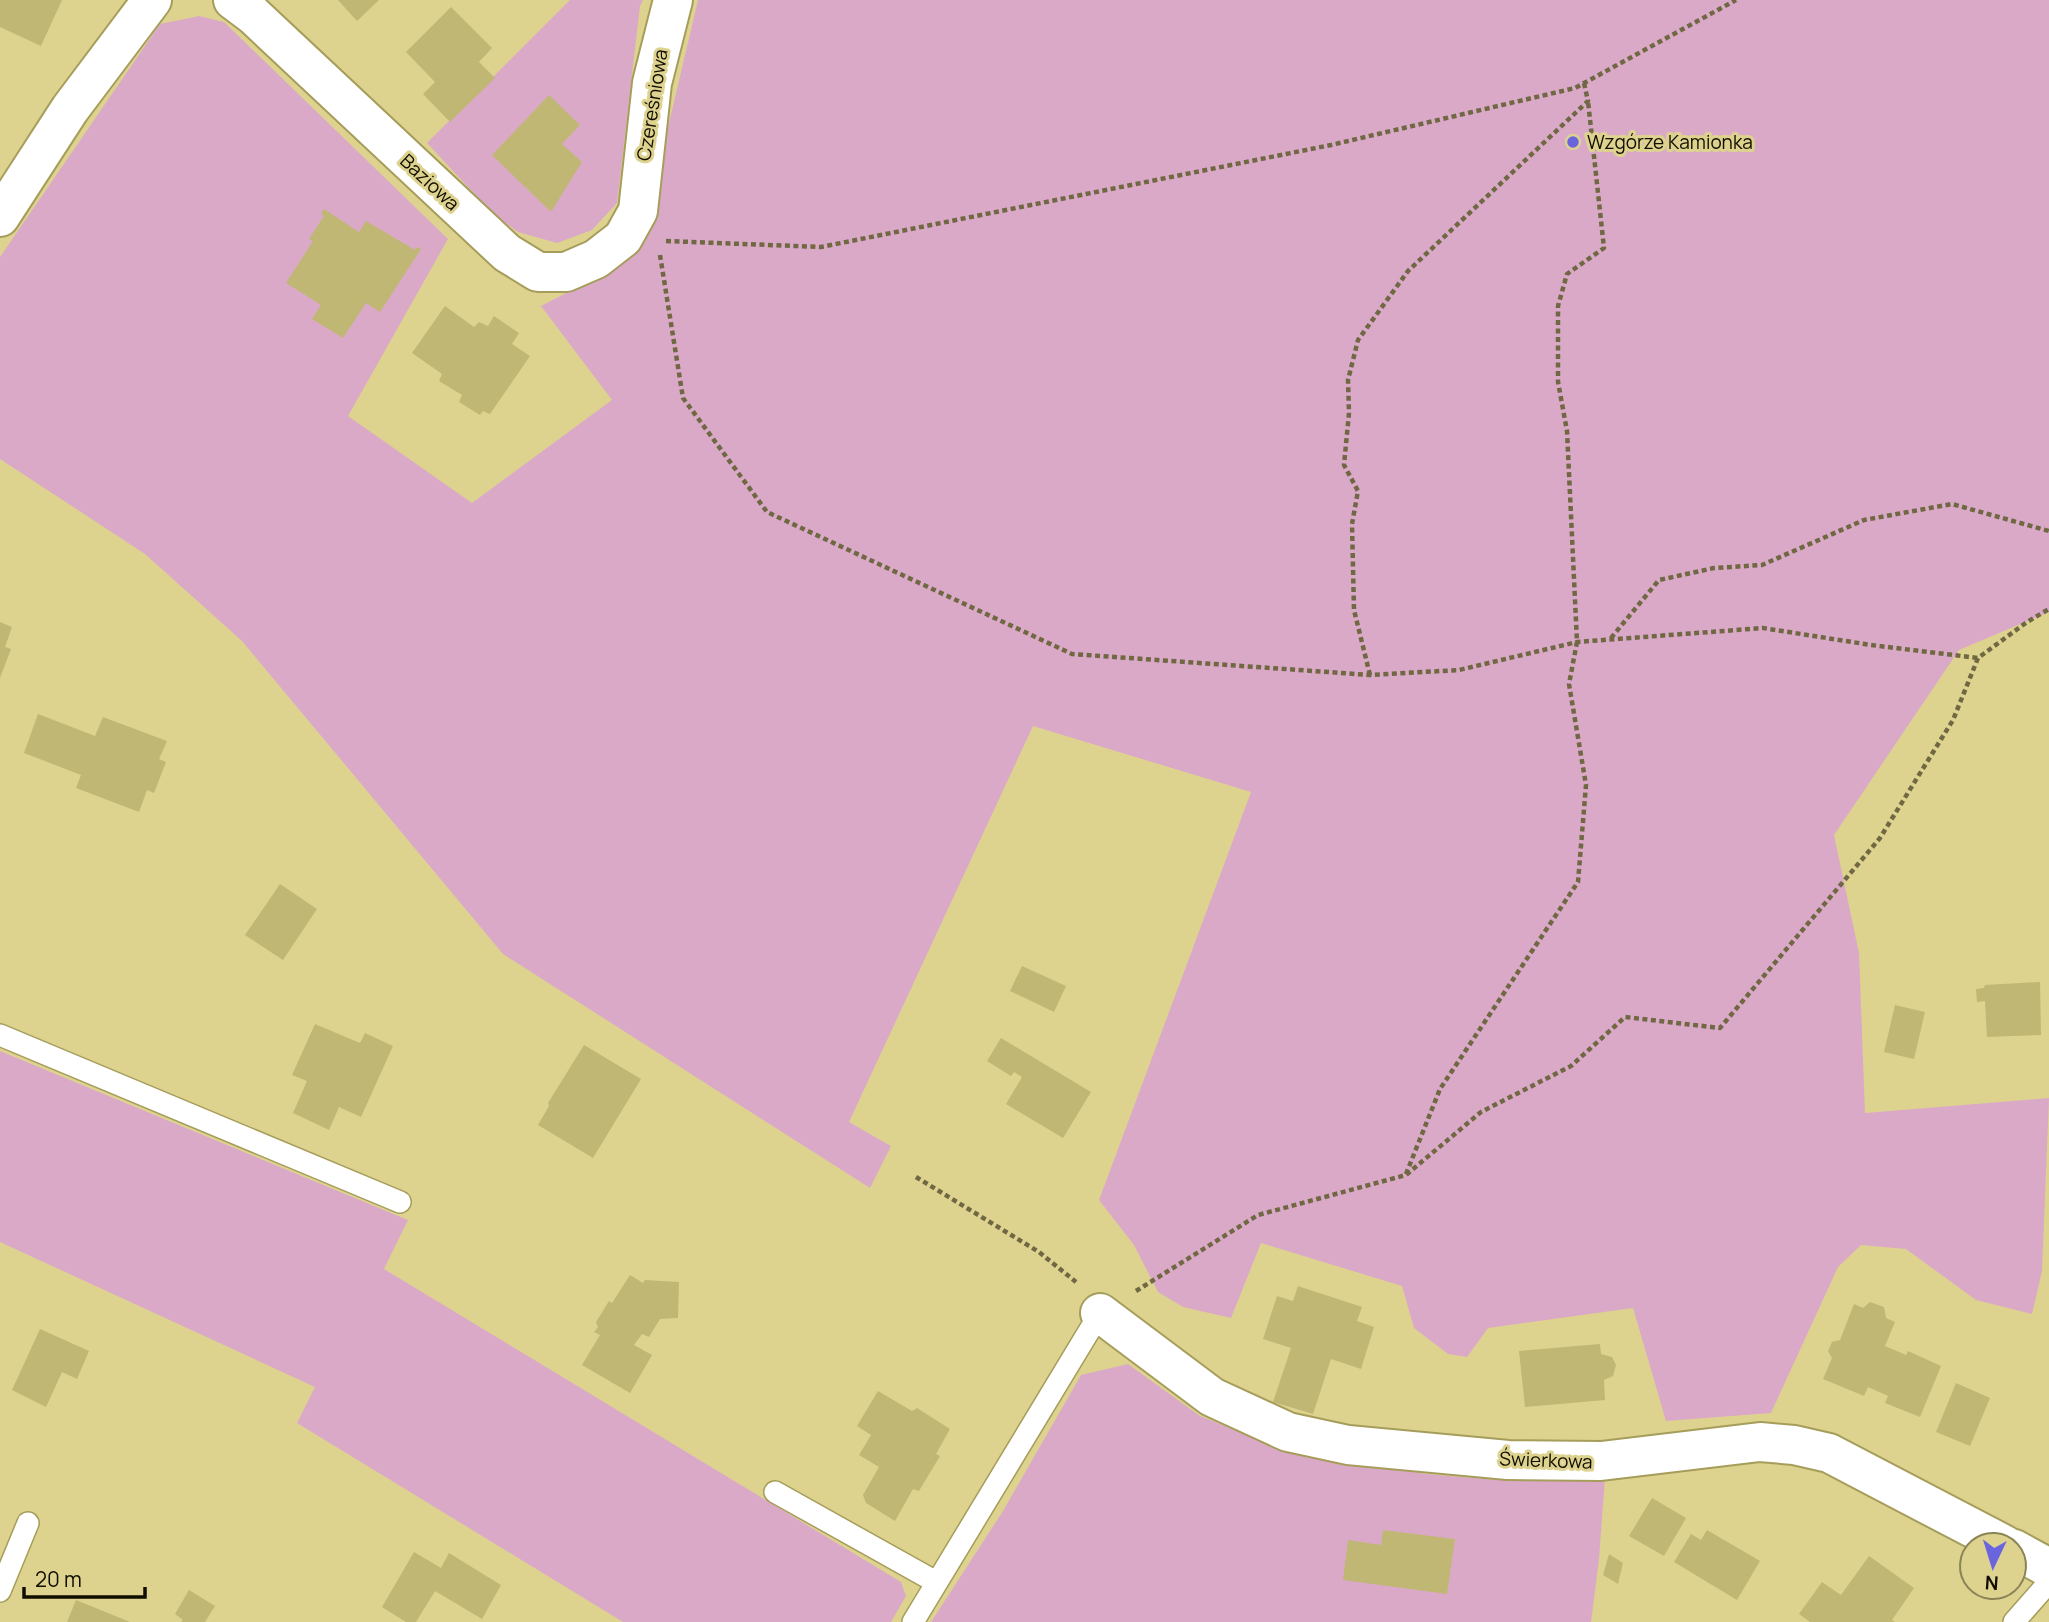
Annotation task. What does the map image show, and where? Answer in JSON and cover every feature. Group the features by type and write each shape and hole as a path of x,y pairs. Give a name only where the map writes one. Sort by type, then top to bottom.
{"street":[{"path":"0,217 70,109 152,0"},
{"name":"Baziowa","path":"233,0 253,15 507,253 538,272 566,272 596,259 623,238 648,226"},
{"name":"Czereśniowa","path":"648,226 652,83 673,0"},
{"name":"Świerkowa","path":"1100,1313 1212,1397 1288,1432 1348,1445 1508,1460 1601,1461 1760,1442 1794,1445 1829,1453 1979,1531"},
{"path":"2028,1557 2049,1568"}],"lane":[{"path":"0,1035 400,1202"},
{"path":"913,1622 1100,1313"},
{"path":"775,1492 936,1582"},
{"path":"0,1591 28,1523"},
{"path":"2014,1622 2049,1582"}],"path":[{"path":"648,226 821,247 1331,145 1575,88 1735,0"},
{"path":"1406,1175 1440,1088 1578,882 1586,785 1569,684 1577,642 1567,431 1558,382 1558,306 1567,274 1604,248 1584,83"},
{"path":"1370,675 1354,610 1352,524 1358,491 1344,465 1349,413 1348,380 1358,340 1408,271 1588,101"},
{"path":"660,254 683,398 767,512 1072,654 1370,675 1459,670 1577,642 1763,628 1978,658"},
{"path":"1611,638 1659,580 1714,568 1762,565 1864,520 1952,504 2049,531"},
{"path":"916,1177 1039,1252 1083,1289 1100,1313 1258,1214 1406,1175 1480,1112 1571,1066 1625,1017 1720,1028 1880,838 1953,720 1978,658 2049,609"}],"shaded area":[{"path":"570,0 643,0 640,6 617,203 592,230 557,243 518,232 493,214 427,143"},
{"path":"698,0 2049,0 2049,612 1959,650 1834,835 1859,953 1865,1113 2049,1098 2042,1271 2032,1314 1976,1300 1906,1249 1861,1245 1838,1267 1771,1413 1666,1421 1633,1308 1488,1328 1467,1357 1448,1354 1414,1328 1402,1286 1261,1243 1231,1318 1183,1307 1158,1292 1134,1245 1099,1200 1251,792 1033,726 849,1122 891,1146 870,1188 503,954 242,641 145,554 0,459 0,257 160,24 199,16 224,22 448,239 348,416 472,503 612,400 541,306 601,275 657,174"},
{"path":"0,1051 408,1220 384,1269 901,1582 906,1596 891,1622 623,1622 297,1423 315,1387 0,1242"},
{"path":"1128,1364 1200,1416 1290,1452 1426,1474 1497,1480 1605,1478 1591,1622 931,1622 1003,1511 1081,1375"}],"building":[{"path":"0,0 62,0 41,46 0,27"},
{"path":"338,0 379,0 357,21"},
{"path":"451,7 492,48 479,62 495,78 450,122 423,94 435,82 406,52"},
{"path":"549,95 580,125 562,144 582,162 551,212 492,155"},
{"path":"324,209 359,232 366,221 415,250 417,247 421,249 380,312 366,303 343,338 312,319 321,305 286,283 313,241 309,239 324,216 321,214"},
{"path":"445,306 474,327 479,322 488,326 494,316 519,333 512,344 530,356 490,414 483,411 480,415 459,402 462,395 439,381 442,374 412,353"},
{"path":"0,622 12,627 5,647 11,649 0,678"},
{"path":"38,714 95,736 103,717 167,741 159,759 166,762 154,793 147,790 139,812 76,788 81,775 24,753"},
{"path":"280,884 317,909 283,960 245,935"},
{"path":"1022,966 1066,986 1054,1012 1010,991"},
{"path":"2040,982 2041,1035 1987,1037 1985,1001 1977,1002 1976,989 1984,988 1985,985"},
{"path":"1895,1005 1925,1012 1914,1059 1884,1052"},
{"path":"315,1024 360,1043 365,1033 393,1046 361,1117 339,1107 329,1130 293,1113 307,1081 292,1075"},
{"path":"1001,1038 1091,1092 1063,1138 1006,1104 1022,1077 1014,1072 1011,1076 987,1061"},
{"path":"584,1045 641,1079 593,1158 538,1125 549,1106 548,1103"},
{"path":"630,1275 643,1283 645,1280 679,1282 678,1318 660,1319 649,1337 642,1334 634,1345 652,1355 630,1393 582,1365 600,1335 594,1332 598,1327 596,1322"},
{"path":"1298,1286 1362,1307 1357,1321 1374,1327 1361,1369 1331,1359 1313,1414 1273,1402 1291,1348 1263,1339 1277,1296 1293,1301"},
{"path":"1870,1302 1884,1307 1886,1318 1895,1322 1885,1346 1906,1355 1908,1351 1941,1366 1920,1417 1885,1403 1888,1396 1868,1387 1864,1396 1823,1379 1832,1358 1828,1351 1832,1342 1840,1340 1854,1304 1863,1308"},
{"path":"40,1329 89,1351 77,1379 62,1372 46,1407 12,1390"},
{"path":"1600,1344 1601,1354 1612,1357 1616,1365 1613,1376 1604,1380 1605,1400 1525,1407 1519,1351"},
{"path":"1956,1383 1990,1398 1970,1446 1936,1432"},
{"path":"878,1391 912,1411 917,1408 950,1429 936,1454 940,1456 919,1491 913,1489 895,1521 866,1503 863,1495 879,1467 859,1455 871,1435 857,1426"},
{"path":"1652,1498 1686,1518 1664,1556 1629,1536"},
{"path":"1383,1530 1455,1539 1447,1594 1343,1580 1348,1540 1381,1545"},
{"path":"1707,1530 1760,1561 1737,1600 1674,1562 1691,1534 1701,1540"},
{"path":"414,1552 441,1568 449,1553 501,1585 482,1619 435,1591 416,1622 406,1622 382,1607"},
{"path":"1609,1554 1623,1563 1618,1584 1603,1575"},
{"path":"1869,1556 1914,1588 1892,1620 1895,1622 1810,1622 1799,1614 1822,1582 1841,1595"},
{"path":"189,1590 215,1606 205,1622 181,1622 183,1620 175,1614"},
{"path":"76,1600 130,1622 67,1622"}],"place":[{"name":"Wzgórze Kamionka","path":"1573,142"}]}
